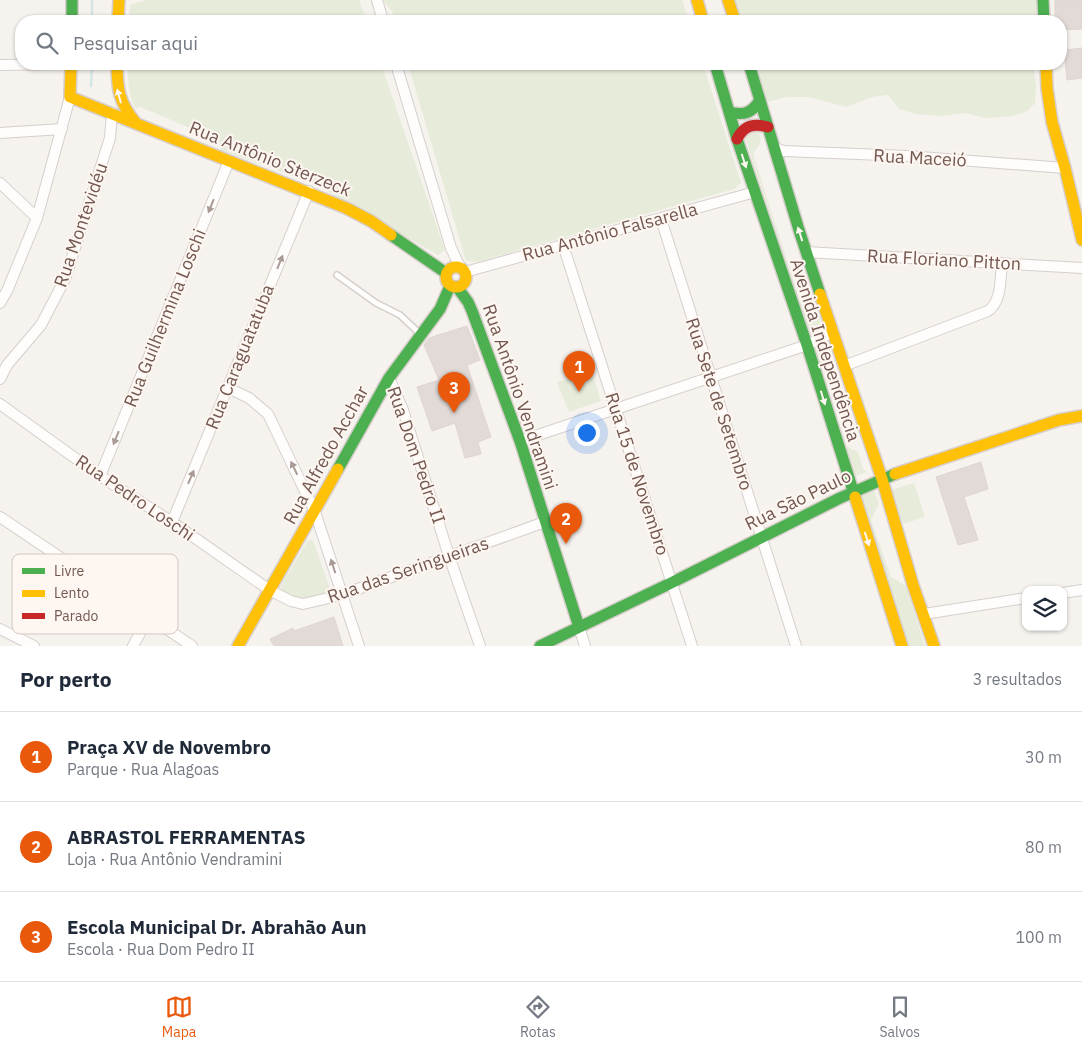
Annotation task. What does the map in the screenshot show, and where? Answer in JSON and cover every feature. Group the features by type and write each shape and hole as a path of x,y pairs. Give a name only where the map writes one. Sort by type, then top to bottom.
{"street":[{"path":"72,0 72,15"},
{"path":"118,15 119,0"},
{"path":"377,0 381,15"},
{"path":"697,0 701,15"},
{"path":"728,0 733,15"},
{"path":"1042,0 1043,15"},
{"path":"0,65 15,65"},
{"path":"0,303 7,291 37,218 70,97 71,70"},
{"path":"117,70 119,98 124,110 136,123"},
{"path":"398,70 451,248 456,276"},
{"name":"Avenida Independência","path":"717,70 737,139 807,345 902,646"},
{"name":"Avenida Independência","path":"751,70 806,252 882,479 913,585 934,646"},
{"path":"1046,70 1052,122 1082,240"},
{"name":"Rua Antônio Sterzeck","path":"70,97 309,192 371,220 456,276"},
{"path":"729,112 738,115 747,114 755,108 760,100"},
{"name":"Rua Montevidéu","path":"0,380 7,365 41,325 65,279 110,138 112,114"},
{"path":"737,139 740,131 748,126 761,125 768,127"},
{"path":"0,133 62,129"},
{"name":"Rua Maceió","path":"775,148 784,151 907,156 1065,168"},
{"name":"Rua Guilhermina Loschi","path":"100,476 229,161"},
{"path":"0,183 37,218"},
{"name":"Rua Caraguatatuba","path":"172,522 309,192"},
{"name":"Rua Antônio Falsarella","path":"456,276 755,192"},
{"name":"Rua Sete de Setembro","path":"660,218 796,646"},
{"name":"Rua 15 de Novembro","path":"563,245 692,646"},
{"name":"Rua Floriano Pitton","path":"806,252 1082,268"},
{"path":"844,366 988,311 998,301 1002,262"},
{"name":"Rua Antônio Vendramini","path":"456,276 468,302 520,441 586,646"},
{"name":"Rua Alfredo Acchar","path":"238,646 271,591 389,378 440,309 456,276"},
{"path":"520,441 807,345 833,332"},
{"name":"Rua Dom Pedro II","path":"389,378 403,410 480,646"},
{"path":"228,388 249,398 268,414 315,512 359,646"},
{"name":"Rua Pedro Loschi","path":"0,404 100,476 172,522 271,591"},
{"name":"Rua São Paulo","path":"540,646 882,479 1059,420 1082,416"},
{"path":"0,517 55,554"},
{"name":"Rua das Seringueiras","path":"271,591 291,601 303,604 342,595 545,522"},
{"path":"1067,592 1082,590"},
{"path":"924,614 1022,599"},
{"path":"0,629 34,646"},
{"path":"132,646 139,634"},
{"path":"174,634 192,646"}],"lane":[{"path":"337,275 376,303 400,315 420,335"}],"green space":[{"path":"146,0 359,0 365,15 129,15 130,5"},
{"path":"382,0 682,0 687,15 393,15"},
{"path":"735,0 1038,0 1039,15 739,15"},
{"path":"128,70 383,70 444,251 438,255 313,183 221,150 219,140 138,106 136,110 128,82"},
{"path":"410,70 705,70 741,183 734,189 477,262 466,261"},
{"path":"755,70 1034,70 1036,85 1035,103 1027,111 1013,116 984,118 966,113 942,116 916,114 899,109 888,95 872,97 846,107 809,97 787,97 768,102"},
{"path":"758,132 761,141 753,154 803,310 819,315 820,327 819,330 814,332 810,333 744,134"},
{"path":"823,347 827,348 830,358 821,367 846,446 858,452 863,469 867,472 851,478 814,350"},
{"path":"592,373 601,401 569,412 557,382"},
{"path":"914,483 925,517 903,524 891,490"},
{"path":"874,491 879,503 871,520 891,577 906,586 925,646 906,646 857,498"},
{"path":"308,540 313,540 331,592 311,598 293,597 280,590"}],"building":[{"path":"1055,0 1082,0 1082,29 1067,30 1067,15 1055,15"},
{"path":"1082,48 1082,78 1067,80 1067,50"},
{"path":"467,326 480,360 467,365 491,437 478,442 481,454 465,458 455,423 432,431 417,387 439,380 424,345 429,338"},
{"path":"981,462 988,489 964,497 978,540 958,545 936,477"},
{"path":"334,617 343,646 274,646 270,639 293,628 294,631"}],"waterway":[{"path":"92,0 92,15"},
{"path":"91,86 92,70"}],"traffic: fast":[{"path":"72,0 72,15"},
{"path":"1043,0 1044,15"},
{"path":"717,70 737,139 807,345 855,497"},
{"path":"751,70 820,294"},
{"path":"729,112 739,114 751,111 760,100"},
{"path":"391,235 446,273"},
{"path":"338,469 389,378 440,309 450,286"},
{"path":"457,287 472,311 520,441 579,627"},
{"path":"540,646 840,498 895,474"}],"traffic: slow":[{"path":"118,15 119,0"},
{"path":"697,0 701,15"},
{"path":"728,0 733,15"},
{"path":"71,70 70,97 346,208 371,221 391,235"},
{"path":"117,70 122,101 135,122"},
{"path":"1046,70 1052,122 1082,240"},
{"path":"456,267 463,270 466,277 463,284 456,287 449,284 446,277 449,270 456,267"},
{"path":"820,294 882,479 913,585 934,646"},
{"path":"895,474 1059,420 1082,416"},
{"path":"238,646 338,469"},
{"path":"855,497 902,646"}],"traffic: jam":[{"path":"737,139 750,126 768,127"}],"place":[{"name":"Praça XV de Novembro","path":"579,392"},
{"name":"Escola Municipal Dr. Abrahão Aun","path":"454,413"},
{"name":"ABRASTOL FERRAMENTAS","path":"566,544"}]}
